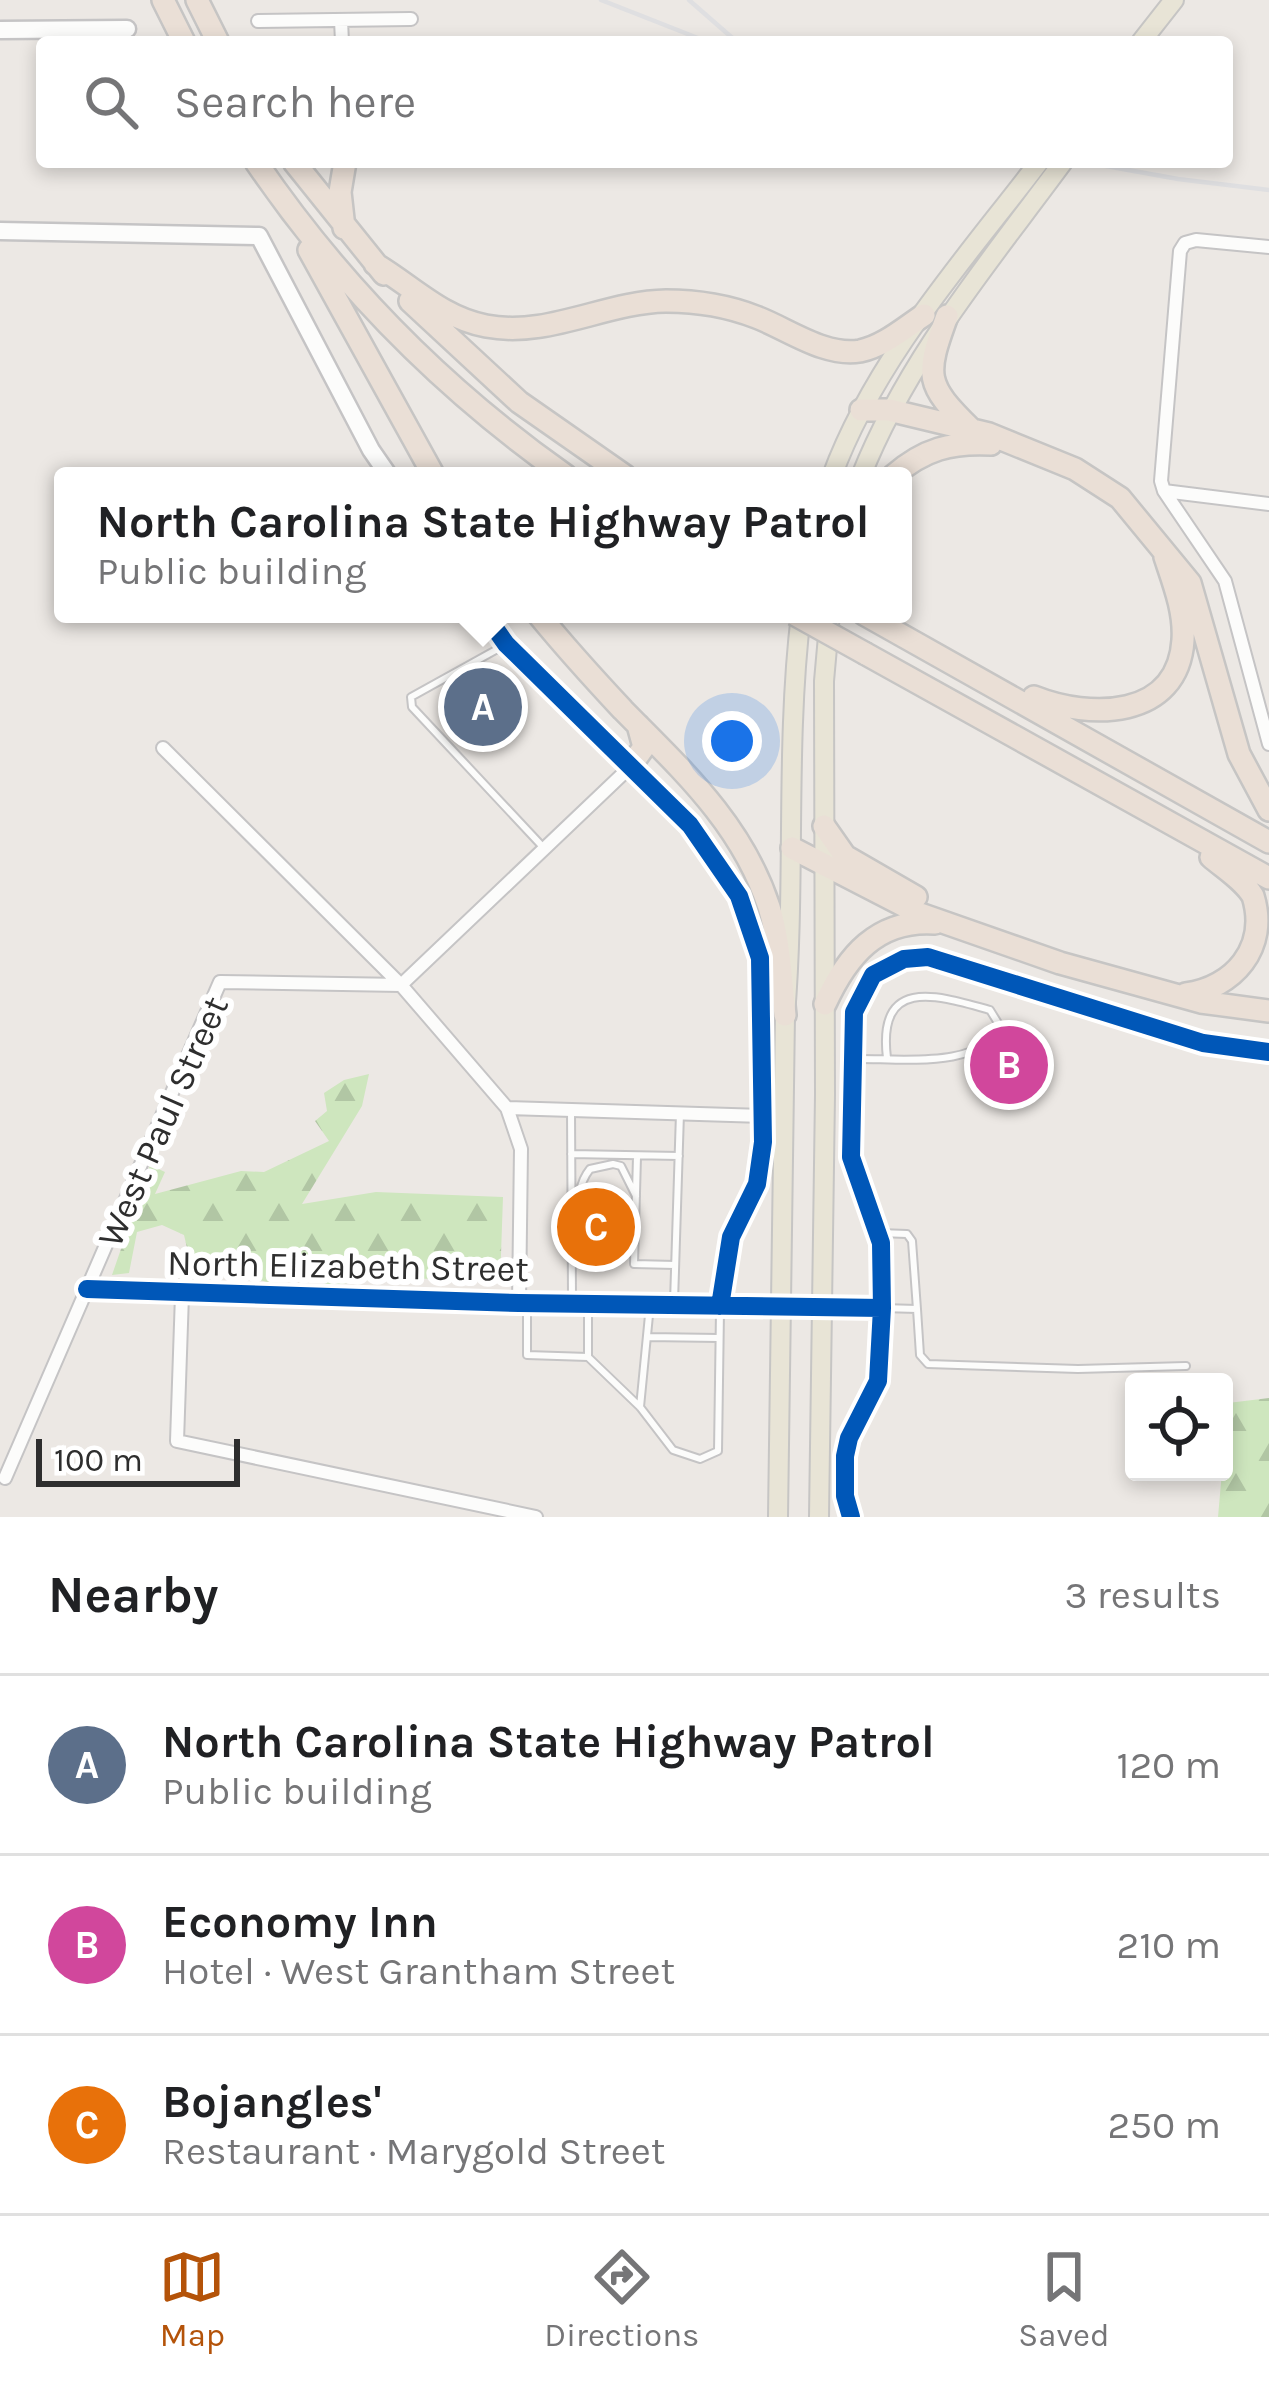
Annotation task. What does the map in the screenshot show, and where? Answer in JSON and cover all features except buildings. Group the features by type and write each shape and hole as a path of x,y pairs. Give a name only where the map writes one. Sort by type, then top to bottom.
{"highway":[{"path":"163,0 181,36"},
{"path":"197,0 215,36"},
{"path":"260,168 323,252 416,353 483,414 554,467"},
{"path":"299,168 344,228 428,320 519,403 612,467"},
{"path":"344,168 340,192 344,228"},
{"path":"284,202 429,467"},
{"path":"375,264 449,314 497,328 546,326 642,303 681,302 741,311 848,352 872,347 936,316 933,378 940,398 971,429"},
{"path":"861,410 889,410 971,429 1099,482 1129,507 1190,583 1231,730 1246,771 1269,810"},
{"path":"904,467 942,446 1009,446"},
{"path":"985,682 1084,712 1118,710 1150,697 1172,674 1183,646 1182,615 1161,545"},
{"path":"546,623 700,788 743,848 769,909 785,1015"},
{"path":"813,623 1269,878"},
{"path":"880,623 1269,842"},
{"path":"629,768 644,747 638,724"},
{"path":"824,826 835,845 855,863 962,926"},
{"path":"1179,994 1211,989 1241,972 1260,946 1263,926 1249,890 1184,831"},
{"path":"792,848 920,914 1098,975 1201,1002 1269,1011"},
{"path":"825,1004 849,958 874,937 910,923 962,926"}],"main road":[{"path":"1147,36 1174,0"},
{"path":"865,467 936,316 1034,168"},
{"path":"836,467 861,410 1059,168"},
{"path":"778,1517 797,623"},
{"path":"819,1517 824,681 829,623"}],"street":[{"path":"258,21 411,19"},
{"path":"341,20 342,36"},
{"path":"0,30 127,29"},
{"path":"0,231 259,236 383,467"},
{"path":"1269,247 1196,240 1185,243 1180,251 1163,491 1225,580 1269,744"},
{"path":"1163,491 1269,504"},
{"path":"491,623 506,644 690,825 739,896 760,958 763,1116 757,1184 731,1237 720,1306"},
{"path":"163,748 400,986 507,1108 520,1149 523,1303"},
{"path":"400,986 629,768"},
{"path":"851,1517 845,1496 845,1456 878,1381 882,1308 878,1233 851,1156 854,1012 873,975 904,959 928,957 1203,1043 1269,1052"},
{"name":"West Paul Street","path":"87,1289 220,982 400,986"},
{"path":"507,1108 763,1116"},
{"path":"5,1478 87,1289"},
{"name":"North Elizabeth Street","path":"87,1289 823,1307"},
{"path":"182,1294 177,1441 536,1517"},
{"path":"823,1307 882,1308"}],"lane":[{"path":"506,644 411,697 412,707 544,848"},
{"path":"853,1059 948,1058 974,1052 995,1034 998,1023 989,1010 933,994 918,996 895,1006 886,1023 887,1058"},
{"path":"571,1110 572,1304"},
{"path":"674,1305 680,1113"},
{"path":"571,1154 679,1156"},
{"path":"637,1157 634,1264 675,1265"},
{"path":"572,1256 578,1193 590,1169 621,1166 636,1196"},
{"path":"878,1233 907,1234 912,1241 920,1355 928,1364 1078,1369 1186,1366"},
{"path":"523,1303 527,1355 588,1357 640,1407 673,1450 700,1459 718,1451 720,1306"},
{"path":"588,1304 588,1357"},
{"path":"640,1407 650,1305"},
{"path":"882,1308 917,1309"},
{"path":"647,1337 719,1339"}],"green space":[{"path":"369,1074 362,1106 302,1204 376,1192 503,1197 500,1283 395,1277 332,1285 296,1277 273,1284 192,1269 184,1235 162,1225 137,1232 129,1273 112,1275 150,1165 165,1172 155,1194 241,1171 264,1172 329,1141 315,1121 327,1111 324,1093 344,1080"},
{"path":"1269,1398 1269,1517 1218,1517 1221,1481 1233,1481 1233,1402"}],"railway":[{"path":"601,0 693,36"},
{"path":"689,0 730,36"},
{"path":"1117,168 1269,190"}],"cycle path":[{"path":"491,623 506,644 690,825 739,896 760,958 763,1142 757,1184 731,1237 720,1306"},
{"path":"851,1517 845,1496 845,1456 878,1381 882,1308 881,1243 851,1157 854,1012 873,975 904,959 928,957 1203,1043 1269,1052"},
{"path":"87,1289 519,1303 882,1308"}],"place":[{"name":"North Carolina State Highway Patrol","path":"483,707"},
{"name":"Economy Inn","path":"1009,1065"},
{"name":"Bojangles'","path":"596,1227"}]}
